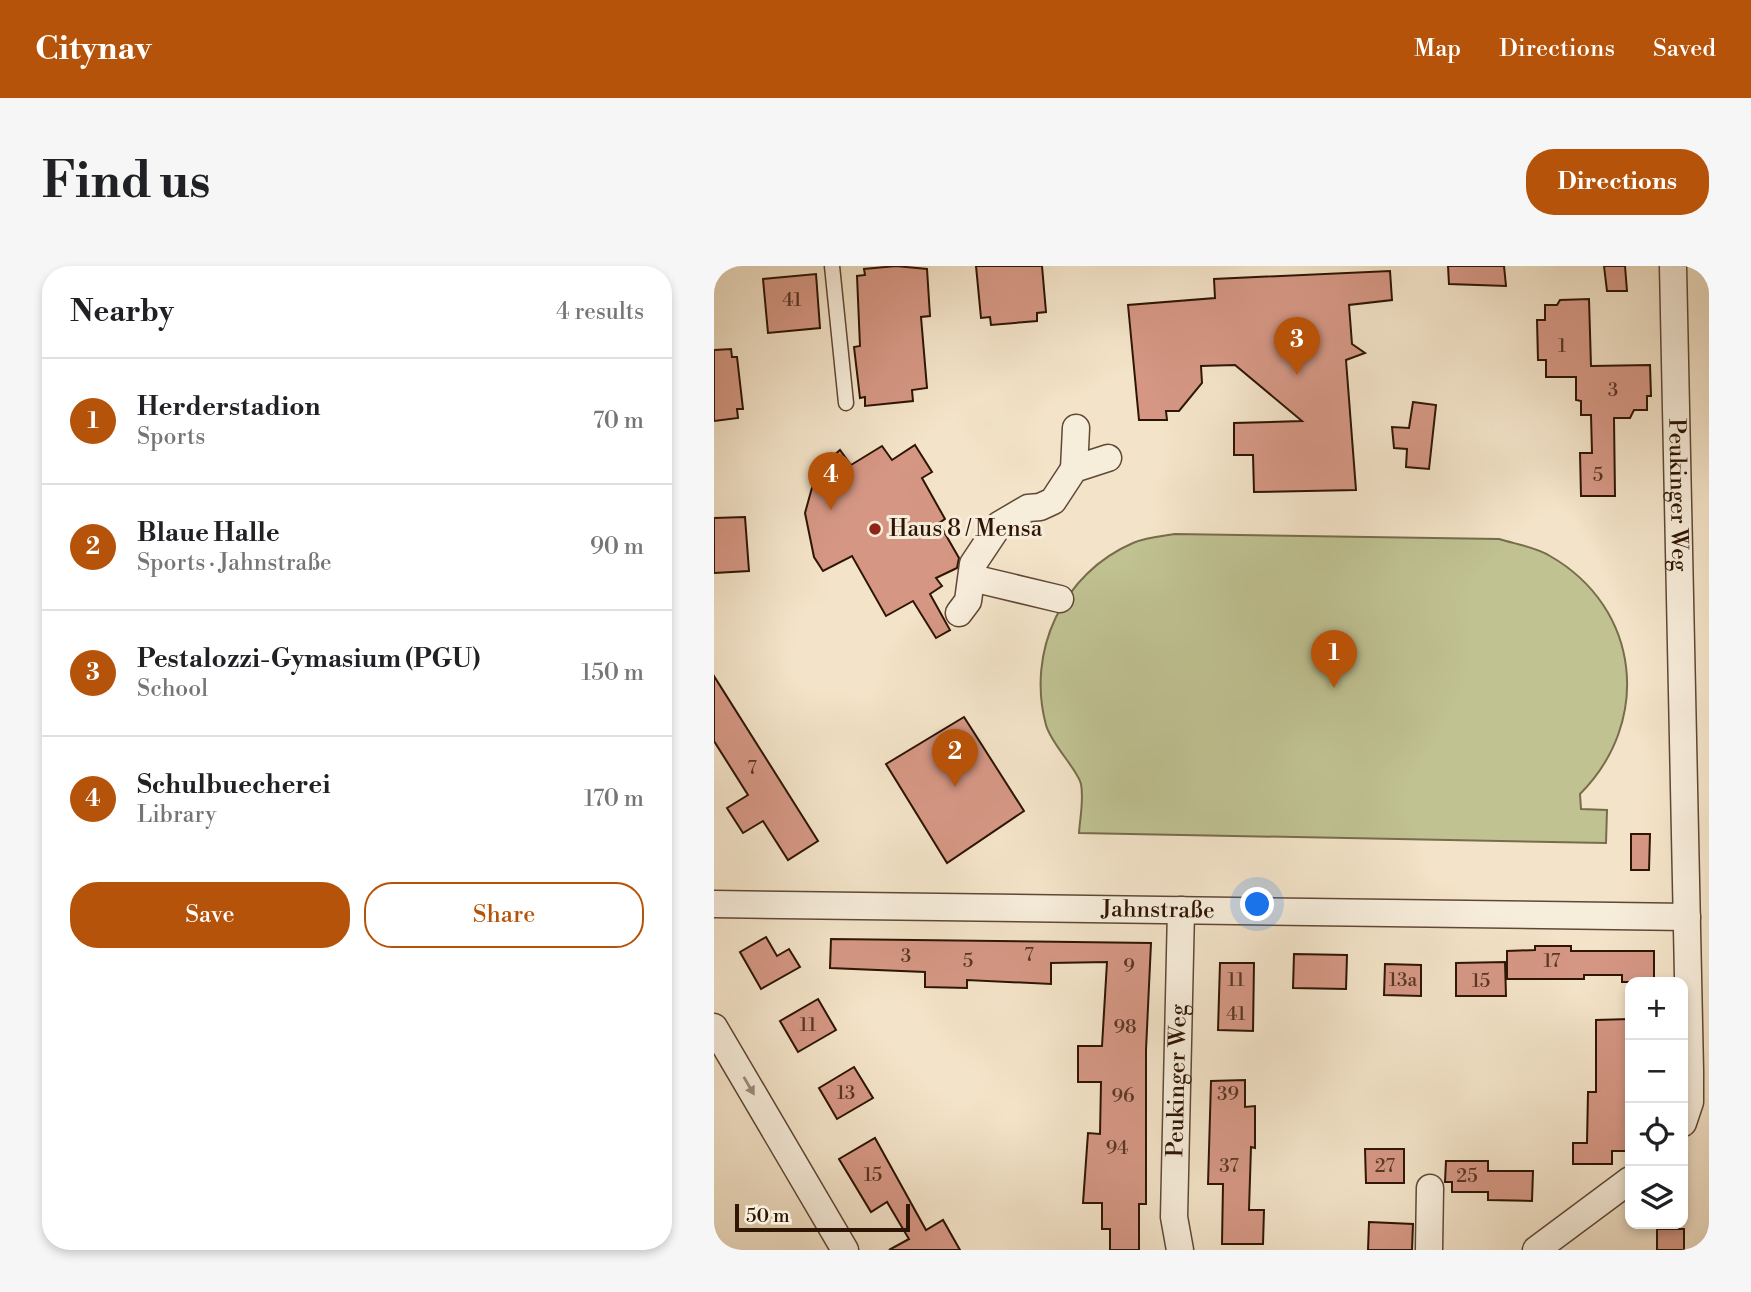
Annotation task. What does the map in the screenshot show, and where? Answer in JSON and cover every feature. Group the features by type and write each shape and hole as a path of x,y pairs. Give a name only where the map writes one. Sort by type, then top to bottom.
{"street":[{"name":"Peukinger Weg","path":"1674,266 1687,917 1694,1109"},
{"path":"959,613 968,601 973,564 999,525 1028,508 1040,508 1054,501 1074,469 1076,429"},
{"path":"1074,469 1108,458"},
{"path":"972,578 1060,599"},
{"name":"Jahnstraße","path":"714,904 1687,917"},
{"name":"Peukinger Weg","path":"1180,1250 1174,1217 1181,910"},
{"path":"714,1027 845,1250"},
{"path":"1547,1246 1625,1184"},
{"path":"1429,1250 1430,1188"}],"lane":[{"path":"832,266 846,403"}],"green space":[{"path":"1175,534 1499,539 1550,556 1580,578 1603,605 1618,635 1626,668 1626,701 1618,734 1603,765 1580,794 1581,809 1607,810 1606,843 1079,833 1081,784 1049,732 1041,697 1041,670 1046,643 1069,594 1108,556 1133,543"}],"building":[{"path":"896,266 927,269 930,316 921,317 927,388 912,390 913,401 865,406 865,397 860,398 854,347 860,346 857,276 865,275 864,269"},
{"path":"976,266 1042,266 1046,312 1037,313 1037,321 991,325 990,317 981,318"},
{"path":"1448,266 1504,266 1506,286 1449,284"},
{"path":"1604,266 1625,266 1627,291 1607,291"},
{"path":"1390,271 1392,300 1349,305 1352,344 1365,353 1346,360 1356,490 1254,492 1253,455 1234,455 1234,423 1302,421 1235,365 1201,366 1202,383 1179,411 1166,411 1167,420 1139,420 1128,305 1215,298 1214,279"},
{"path":"816,274 820,328 768,333 763,279"},
{"path":"1589,299 1591,366 1650,365 1651,396 1647,396 1647,410 1634,410 1630,418 1614,418 1615,496 1581,496 1580,453 1592,453 1591,415 1581,415 1581,401 1576,400 1576,377 1546,377 1546,360 1538,360 1537,320 1545,320 1545,305 1557,305 1560,300"},
{"path":"731,349 732,357 737,357 743,409 737,409 738,418 714,421 714,350"},
{"path":"1413,402 1436,405 1429,469 1406,467 1407,449 1394,448 1392,427 1409,428"},
{"name":"Haus 8 / Mensa","path":"915,445 932,472 922,478 945,519 939,523 959,558 957,568 936,578 942,586 930,594 950,630 936,638 913,601 886,616 852,556 823,571 814,557 805,513 813,484 823,465 840,450 851,465 882,446 892,460"},
{"path":"745,517 749,571 714,573 714,518"},
{"path":"714,676 818,841 788,860 763,821 743,833 727,808 748,795 714,741"},
{"path":"964,717 1024,811 947,863 886,764"},
{"path":"1631,834 1650,834 1649,870 1631,870"},
{"path":"766,937 777,956 789,949 800,967 761,989 740,952"},
{"path":"831,939 1151,943 1146,1050 1146,1204 1139,1204 1139,1250 1110,1250 1110,1229 1102,1229 1102,1203 1083,1203 1088,1133 1100,1134 1101,1082 1078,1082 1078,1046 1102,1046 1107,962 1051,963 1051,984 967,980 967,988 925,987 925,972 830,968"},
{"path":"1535,946 1571,946 1571,951 1654,951 1654,977 1625,977 1625,982 1622,982 1622,975 1584,975 1584,979 1507,979 1507,951 1535,950"},
{"path":"1294,954 1347,955 1346,989 1293,988"},
{"path":"1505,962 1506,996 1456,996 1456,963"},
{"path":"1220,963 1254,963 1253,1031 1218,1030"},
{"path":"1385,964 1421,965 1421,996 1384,995"},
{"path":"818,999 836,1030 798,1052 780,1021"},
{"path":"1625,1019 1625,1151 1612,1151 1612,1164 1573,1164 1573,1143 1587,1143 1588,1092 1596,1092 1596,1020"},
{"path":"854,1067 873,1098 837,1119 819,1088"},
{"path":"1245,1080 1245,1107 1255,1106 1255,1148 1251,1147 1249,1210 1264,1210 1263,1244 1222,1244 1223,1184 1208,1184 1211,1081"},
{"path":"875,1138 926,1230 943,1220 960,1250 889,1250 909,1239 887,1202 871,1212 839,1159"},
{"path":"1365,1149 1404,1149 1404,1183 1366,1183"},
{"path":"1446,1161 1488,1161 1488,1171 1533,1171 1532,1201 1488,1200 1488,1192 1452,1192 1452,1182 1445,1182"},
{"path":"1369,1222 1413,1224 1412,1250 1368,1250"},
{"path":"1657,1229 1684,1229 1684,1250 1657,1250"}],"place":[{"name":"Pestalozzi-Gymasium (PGU)","path":"1297,375"},
{"name":"Schulbuecherei","path":"831,510"},
{"name":"Haus 8 / Mensa","path":"875,529"},
{"name":"Herderstadion","path":"1334,688"},
{"name":"Blaue Halle","path":"955,787"}]}
